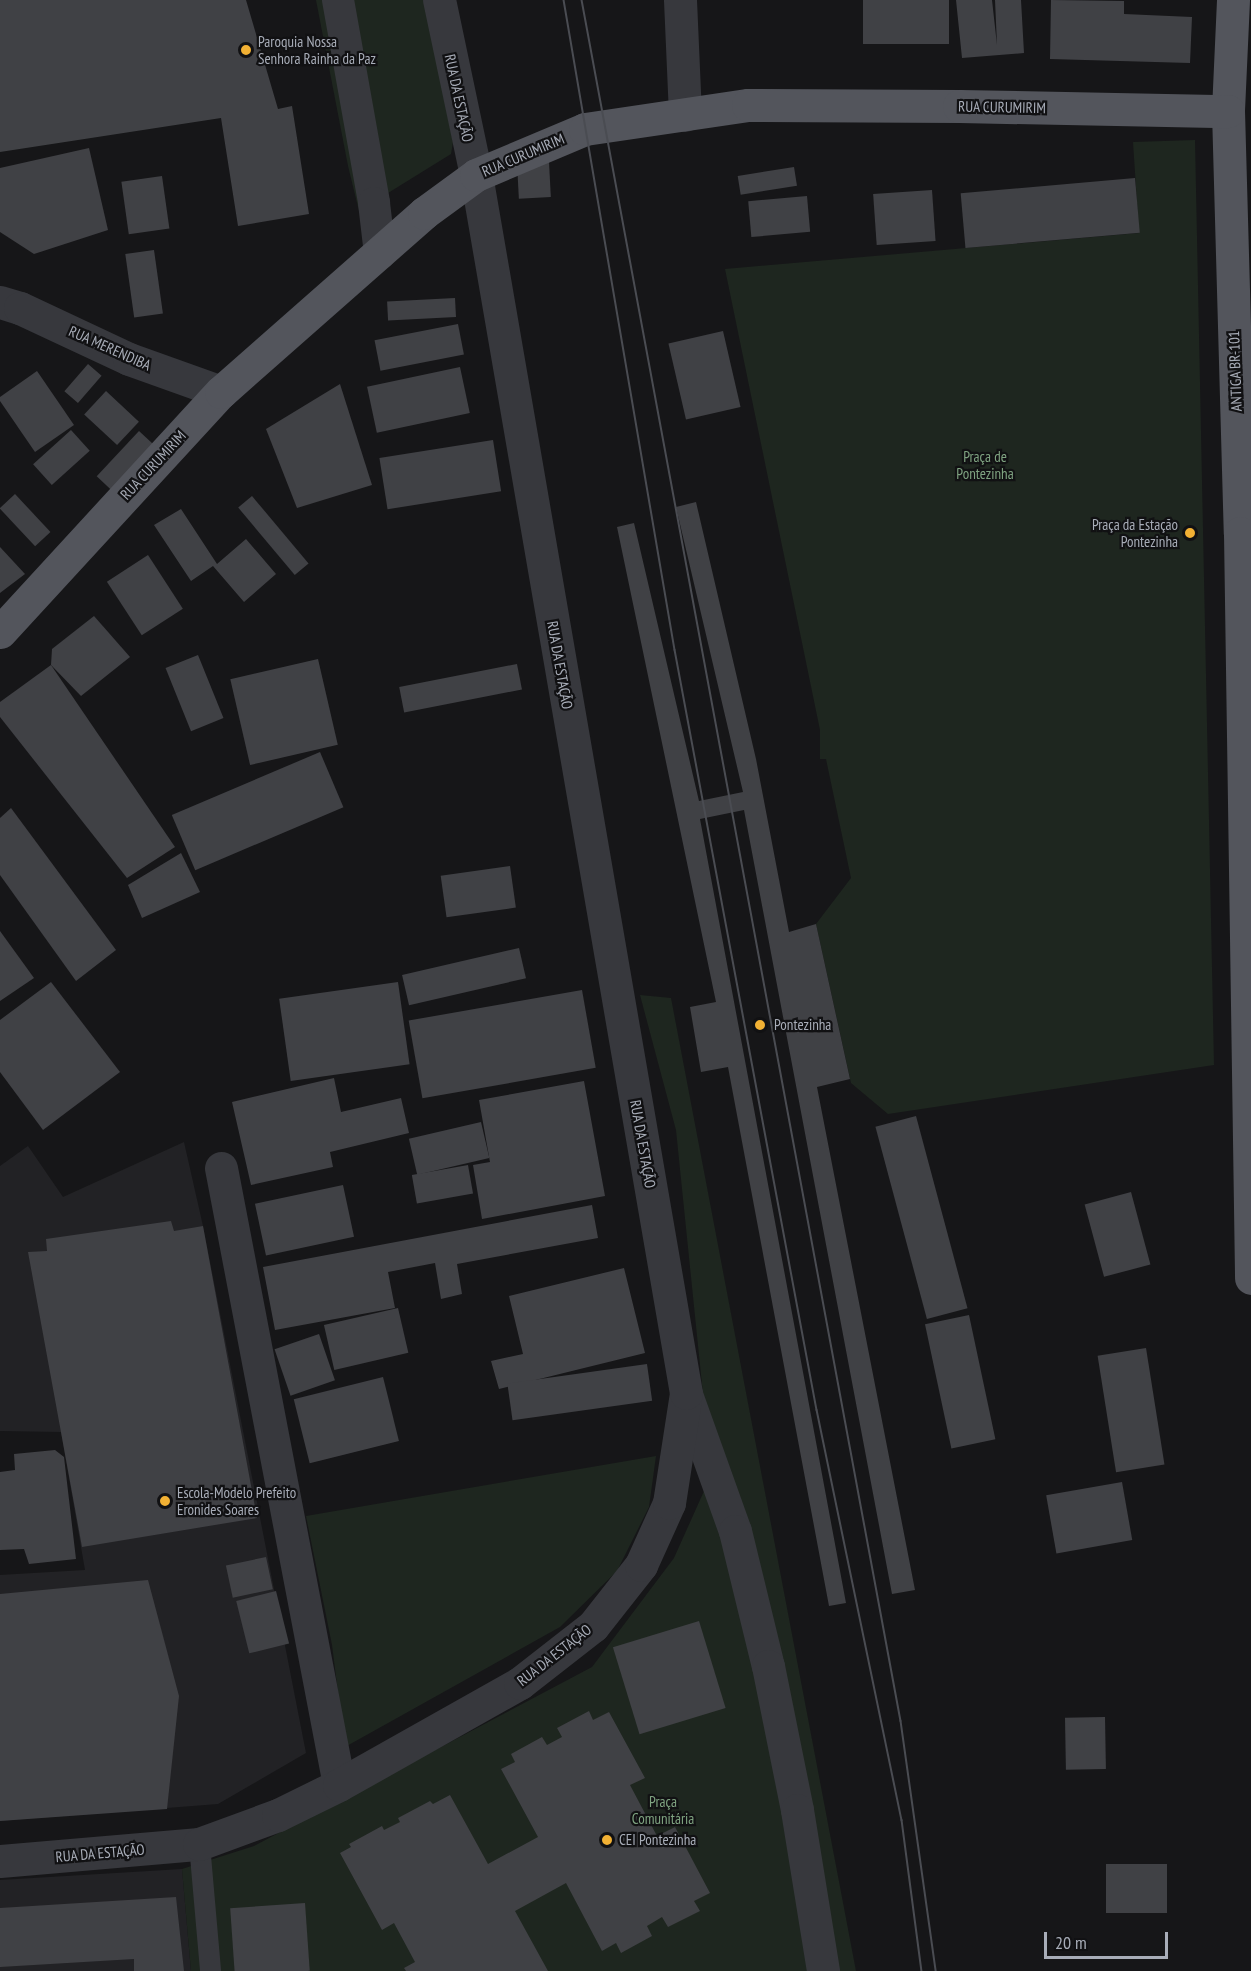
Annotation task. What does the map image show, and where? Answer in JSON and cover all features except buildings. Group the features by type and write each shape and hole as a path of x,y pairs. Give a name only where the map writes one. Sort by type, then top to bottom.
{"main road":[{"name":"ANTIGA BR-101","path":"1233,0 1228,111 1240,533 1251,1278"},
{"name":"RUA CURUMIRIM","path":"0,632 221,392 424,213 476,175 585,129 748,105 1228,111"}],"street":[{"path":"338,0 374,203 380,254"},
{"name":"RUA DA ESTAÇÃO","path":"0,1862 199,1844 278,1815 339,1785 520,1683 593,1626 641,1565 669,1503 686,1393 476,175 439,0"},
{"path":"680,0 684,115"},
{"name":"RUA MERENDIBA","path":"0,302 20,308 129,359 221,392"},
{"path":"221,1168 339,1785"},
{"path":"686,1393 735,1531 768,1666 797,1810 823,1971"}],"lane":[{"path":"199,1844 210,1971"}],"shaded area":[{"name":"Escola-Modelo Prefeito Eronides Soares","path":"184,1142 203,1226 306,1753 218,1804 0,1821 0,1575 85,1570 61,1432 0,1431 0,1166 28,1146 63,1197"},
{"path":"182,1869 191,1971 0,1971 0,1880"}],"green space":[{"path":"316,0 425,0 453,142 451,154 359,211 348,166"},
{"name":"Praça de Pontezinha","path":"1195,140 1214,1065 888,1114 851,1083 816,924 851,878 826,759 820,759 820,730 725,269 1139,233 1133,142"},
{"name":"Praça Comunitária","path":"640,995 671,998 856,1971 191,1971 182,1869 254,1846 592,1667 674,1558 704,1491 704,1404 676,1130"},
{"path":"656,1456 649,1507 617,1571 560,1627 345,1747 332,1645 306,1516"}],"tram line":[{"path":"564,0 675,650 817,1410 902,1820 922,1971"},
{"path":"582,0 901,1721 936,1971"}],"place":[{"name":"Paroquia Nossa Senhora Rainha da Paz","path":"246,50"},
{"name":"Praça da Estação Pontezinha","path":"1190,533"},
{"name":"Pontezinha","path":"760,1025"},
{"name":"Escola-Modelo Prefeito Eronides Soares","path":"165,1501"},
{"name":"CEI Pontezinha","path":"607,1840"}]}
